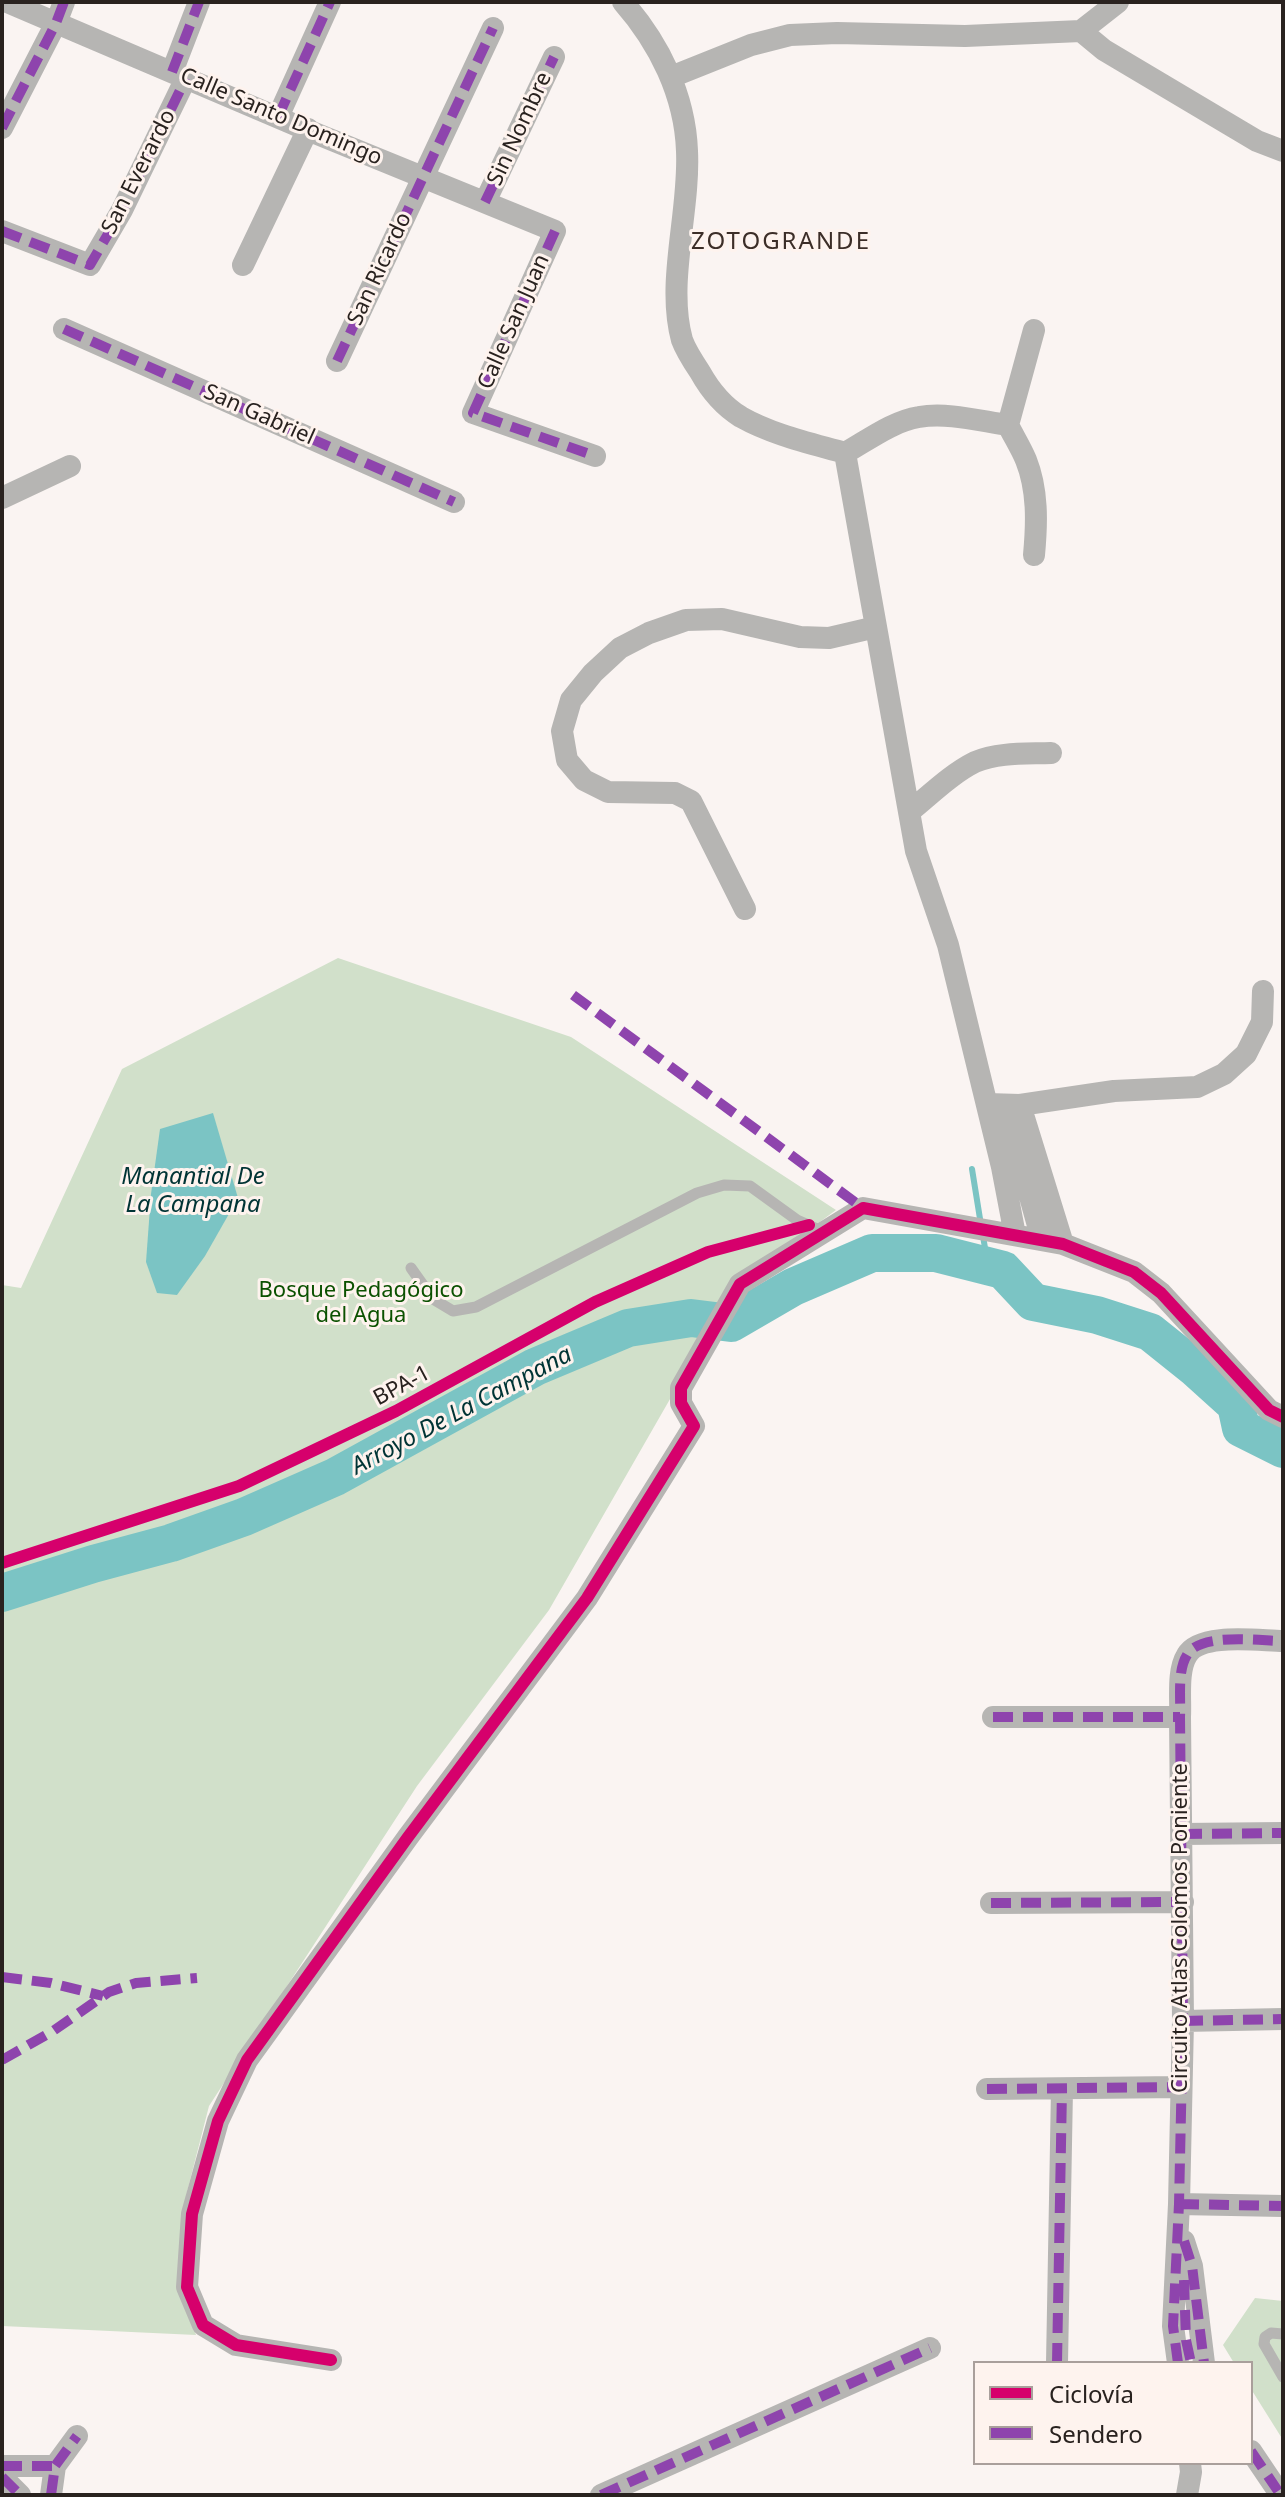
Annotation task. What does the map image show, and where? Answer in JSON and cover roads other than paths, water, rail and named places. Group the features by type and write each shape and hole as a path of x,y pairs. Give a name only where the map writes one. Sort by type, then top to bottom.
{"street":[{"name":"Calle Santo Domingo","path":"7,2 60,13 179,75 555,231"},
{"name":"San Everardo","path":"2,231 90,265 122,210 179,75 199,2"},
{"path":"278,117 330,2"},
{"path":"623,2 649,36 671,77 681,108 687,149 678,315 683,343 714,394 739,415 763,428 845,453 900,422 919,417 942,416 1008,425"},
{"path":"671,77 751,45 790,35 965,36 1081,31 1118,2"},
{"path":"2,128 60,13"},
{"name":"San Ricardo","path":"337,361 493,28"},
{"path":"1081,31 1104,50 1257,141 1283,151"},
{"name":"Sin Nombre","path":"485,202 554,57"},
{"path":"243,265 308,129"},
{"name":"Calle San Juan","path":"555,231 473,413 595,456"},
{"name":"San Gabriel","path":"64,329 454,502"},
{"path":"1034,330 1008,425 1026,460 1034,489 1037,528 1034,555"},
{"path":"845,453 916,851 1053,1242"},
{"path":"2,498 70,466"},
{"path":"745,909 691,801 675,793 608,792 584,780 567,760 562,731 571,700 593,673 620,648 649,633 686,620 722,619 800,637 829,638 876,627"},
{"path":"909,812 953,776 976,762 1001,755 1051,753"},
{"path":"1004,1105 1114,1091 1197,1087 1224,1074 1246,1054 1262,1022 1263,991"},
{"path":"1004,1105 1006,1234"},
{"path":"331,2360 236,2345 203,2325 187,2287 192,2214 218,2121 247,2060 408,1837 587,1598 694,1426 681,1403 681,1388 740,1284 815,1228 863,1208 1053,1242 1134,1272 1152,1286 1269,1410 1283,1417"},
{"name":"Circuito Atlas Colomos Poniente","path":"1179,2204 1183,2021 1182,1669 1187,1653 1198,1644 1215,1640 1283,1641"},
{"path":"993,1717 1180,1717"},
{"path":"1182,1834 1283,1833"},
{"path":"991,1903 1183,1902"},
{"path":"1183,2021 1283,2019"},
{"path":"987,2089 1181,2087"},
{"path":"1057,2361 1062,2089"},
{"path":"1179,2204 1283,2206"},
{"path":"1179,2204 1184,2241 1186,2340 1191,2361"},
{"path":"1178,2361 1173,2326 1179,2204"},
{"path":"1184,2241 1192,2266 1204,2361"},
{"path":"601,2495 637,2488 930,2348"},
{"path":"51,2495 55,2466 77,2436"},
{"path":"1253,2454 1280,2493"},
{"path":"1253,2460 1280,2493"},
{"path":"1187,2495 1190,2465"},
{"path":"2,2466 55,2466"},
{"path":"2,2477 20,2495"}],"lane":[{"path":"411,1268 433,1299 453,1311 476,1307 697,1193 724,1185 750,1186 797,1220 815,1228"},
{"path":"1283,2334 1271,2333 1265,2337 1264,2344 1283,2377"}],"water":[{"name":"Manantial De La Campana","path":"213,1113 238,1198 205,1256 177,1295 157,1293 146,1262 160,1129"}],"waterway":[{"path":"972,1169 981,1225"},
{"path":"983,1236 988,1266"},
{"name":"Arroyo De La Campana","path":"2,1593 171,1543 244,1517 335,1477 535,1367 628,1328 691,1318 731,1323 793,1287 872,1253 936,1253 1003,1270 1033,1302 1097,1315 1150,1332 1236,1405 1241,1428 1283,1449"}],"district":[{"name":"ZOTOGRANDE","path":"781,242"}],"park label":[{"name":"Bosque Pedagógico del Agua","path":"361,1304"}]}
